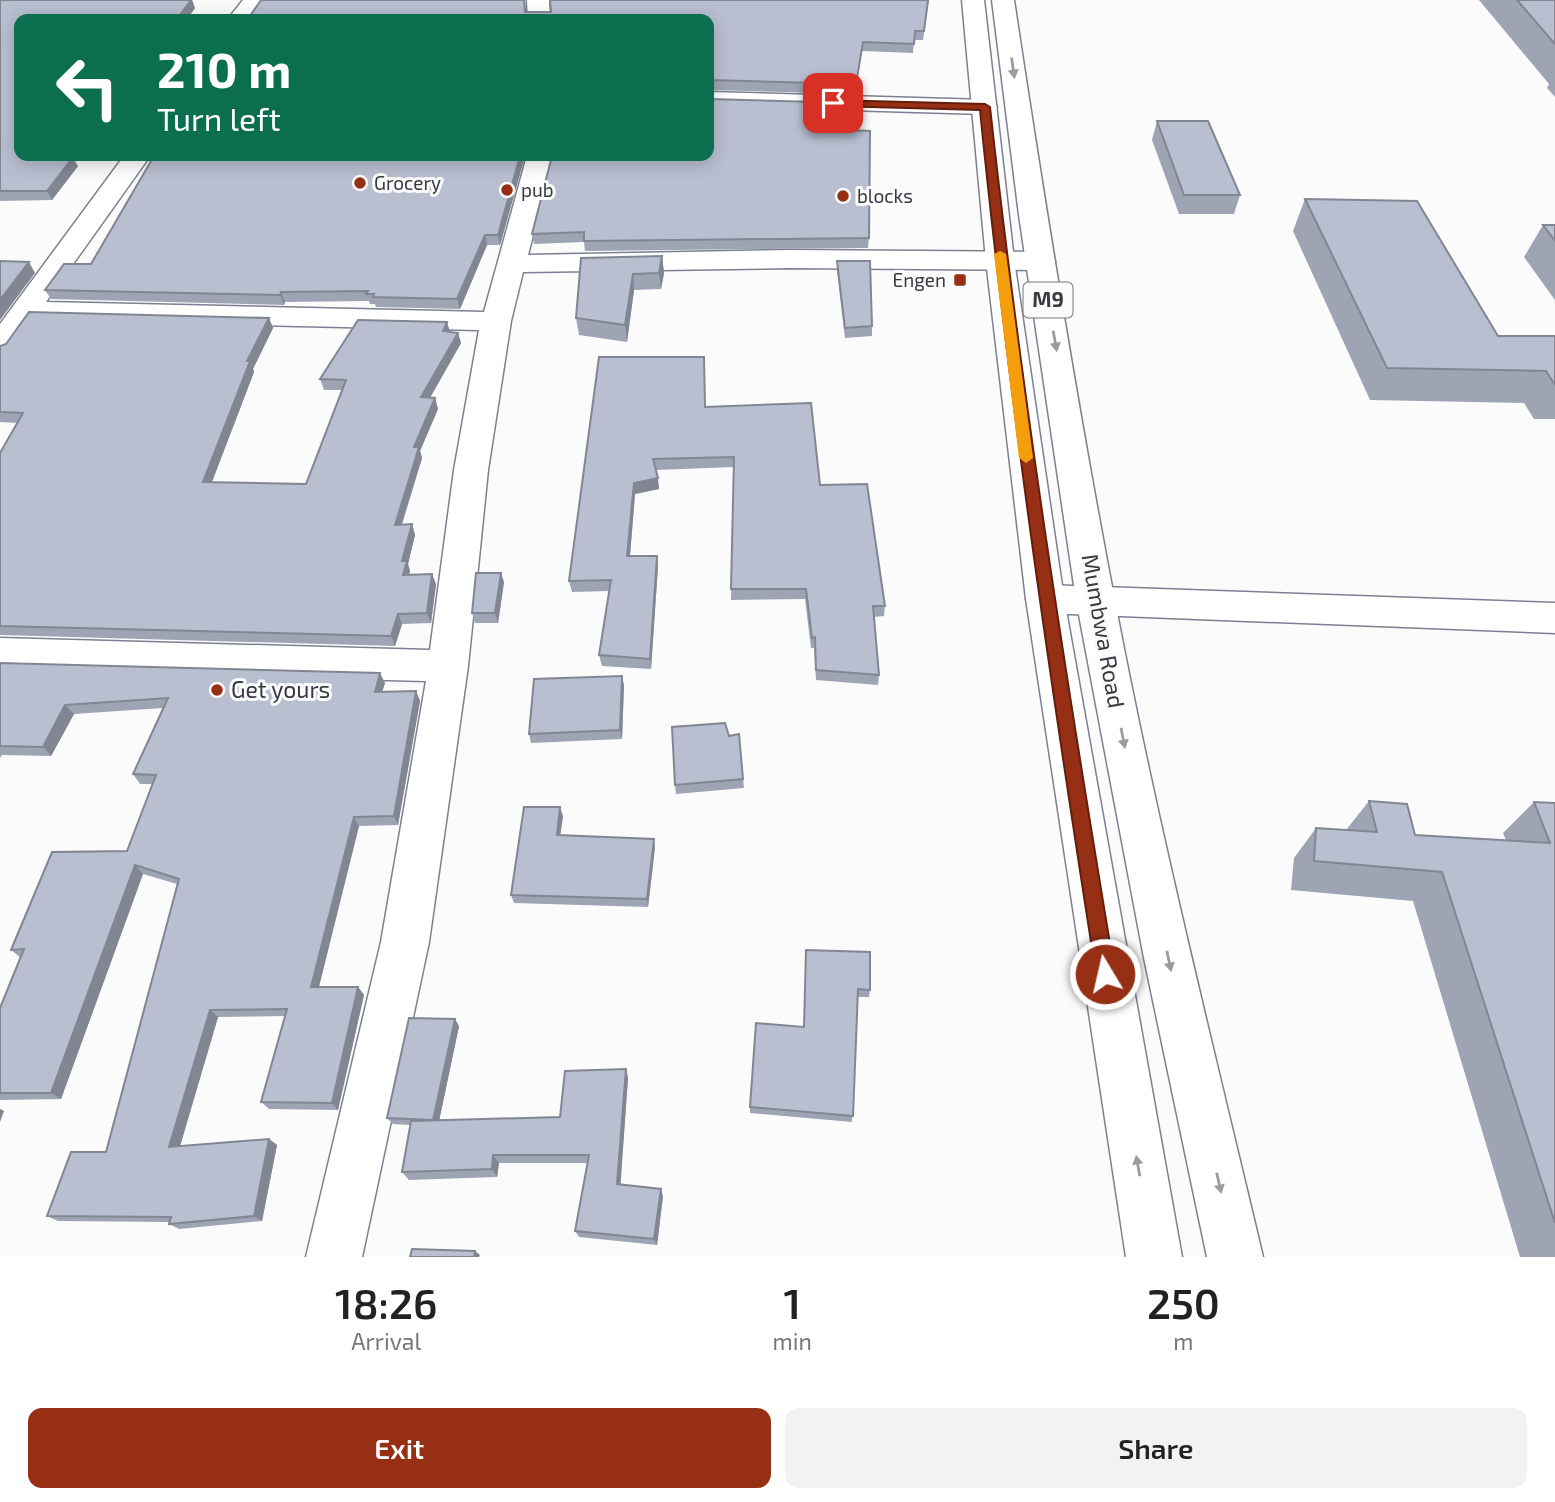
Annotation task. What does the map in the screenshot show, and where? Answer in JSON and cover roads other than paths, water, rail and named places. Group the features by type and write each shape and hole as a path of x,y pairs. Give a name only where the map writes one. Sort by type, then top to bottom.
{"street":[{"path":"243,14 254,0"},
{"name":"M9","path":"973,0 1000,260 1045,599 1154,1257"},
{"name":"Mumbwa Road","path":"1003,0 1095,599 1168,958 1236,1257"},
{"path":"714,99 985,107"},
{"path":"0,346 134,161"},
{"path":"334,1257 405,942 448,666 471,470 496,321 539,161"},
{"path":"510,264 789,260 1041,261"},
{"path":"24,311 496,321"},
{"path":"1045,599 1555,618"},
{"path":"0,654 448,666"}],"place":[{"name":"Grocery","path":"360,183"},
{"name":"pub","path":"507,190"},
{"name":"blocks","path":"843,196"},
{"name":"Engen","path":"960,280"},
{"name":"Get yours","path":"217,690"}]}
